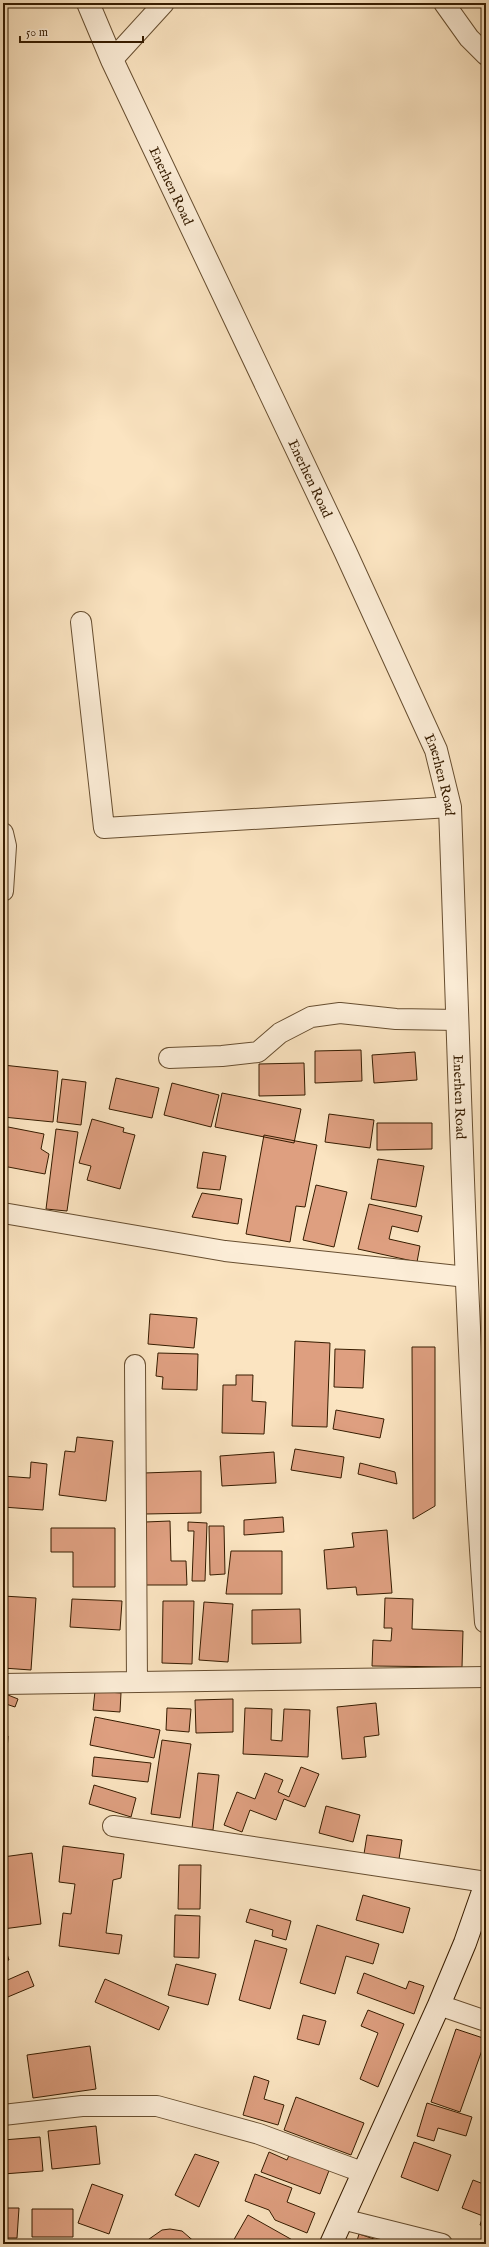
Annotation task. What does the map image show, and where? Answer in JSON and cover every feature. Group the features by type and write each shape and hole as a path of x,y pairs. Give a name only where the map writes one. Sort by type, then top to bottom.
{"street":[{"name":"Enerhen Road","path":"88,3 112,60 345,551 433,743 450,807 467,1277 477,1502 486,1622"},
{"path":"112,60 164,3"},
{"path":"444,3 469,38 486,55"},
{"path":"81,622 91,726 104,828 450,807"},
{"path":"3,833 6,846 3,890"},
{"path":"169,1058 222,1056 258,1052 280,1033 311,1017 340,1014 396,1019 458,1020"},
{"path":"3,1213 225,1251 467,1277"},
{"path":"135,1365 137,1682"},
{"path":"3,1684 486,1677"},
{"path":"113,1826 486,1882 465,1943 439,2005 362,2172 331,2244"},
{"path":"439,2005 486,2021"},
{"path":"3,2115 82,2106 157,2106 258,2134 362,2172"},
{"path":"342,2219 442,2244"}],"building":[{"path":"361,1050 362,1081 315,1083 315,1051"},
{"path":"415,1052 417,1080 374,1083 372,1055"},
{"path":"304,1063 305,1095 259,1096 259,1064"},
{"path":"3,1065 58,1071 53,1122 3,1117"},
{"path":"116,1078 159,1088 152,1118 109,1109"},
{"path":"62,1079 86,1082 81,1125 57,1122"},
{"path":"172,1083 219,1095 211,1127 164,1115"},
{"path":"222,1093 301,1109 294,1143 215,1127"},
{"path":"329,1114 374,1120 370,1148 325,1142"},
{"path":"92,1119 124,1128 123,1132 135,1135 120,1189 87,1180 91,1166 79,1163"},
{"path":"377,1123 432,1123 432,1149 377,1150"},
{"path":"3,1126 44,1134 41,1149 49,1154 45,1174 3,1166"},
{"path":"56,1129 78,1132 67,1211 46,1209"},
{"path":"264,1135 317,1145 305,1207 296,1206 290,1242 246,1234"},
{"path":"203,1152 226,1156 220,1190 197,1188"},
{"path":"378,1159 424,1166 416,1207 371,1199"},
{"path":"316,1185 347,1192 334,1247 303,1240"},
{"path":"202,1193 242,1199 238,1224 192,1217"},
{"path":"369,1204 422,1216 418,1232 392,1226 389,1239 420,1246 417,1262 358,1249"},
{"path":"150,1314 197,1318 194,1348 148,1344"},
{"path":"295,1341 330,1343 327,1427 292,1426"},
{"path":"412,1347 435,1347 435,1506 413,1519"},
{"path":"335,1349 365,1350 363,1388 334,1387"},
{"path":"158,1353 198,1354 197,1390 162,1389 163,1377 156,1376"},
{"path":"236,1375 253,1375 252,1401 266,1402 264,1434 222,1433 223,1385 236,1385"},
{"path":"336,1410 384,1419 380,1438 333,1429"},
{"path":"77,1437 113,1441 106,1501 59,1495 65,1451 75,1452"},
{"path":"295,1449 344,1457 341,1478 291,1470"},
{"path":"274,1452 276,1483 222,1486 220,1456"},
{"path":"31,1462 47,1464 43,1510 3,1507 3,1476 30,1478"},
{"path":"360,1463 395,1472 397,1484 358,1474"},
{"path":"201,1471 201,1513 145,1514 144,1473"},
{"path":"283,1517 284,1532 244,1535 244,1520"},
{"path":"170,1521 171,1561 186,1561 187,1585 146,1585 145,1522"},
{"path":"188,1522 207,1523 205,1581 192,1581 194,1531 188,1531"},
{"path":"209,1526 224,1526 225,1574 210,1575"},
{"path":"51,1528 115,1528 115,1587 73,1587 73,1552 51,1552"},
{"path":"387,1530 392,1593 357,1595 356,1587 327,1589 324,1550 354,1547 352,1533"},
{"path":"231,1551 282,1551 282,1594 226,1594"},
{"path":"3,1596 36,1598 31,1670 3,1668"},
{"path":"385,1598 413,1599 412,1629 463,1631 462,1667 372,1666 373,1640 391,1641 392,1628 384,1628"},
{"path":"72,1599 122,1601 120,1630 70,1627"},
{"path":"163,1601 194,1601 192,1664 162,1663"},
{"path":"204,1602 233,1604 228,1662 199,1660"},
{"path":"300,1609 301,1643 252,1644 252,1610"},
{"path":"95,1691 121,1693 120,1712 93,1710"},
{"path":"3,1693 18,1699 15,1707 3,1703"},
{"path":"233,1699 233,1732 196,1733 195,1700"},
{"path":"376,1703 379,1735 364,1737 366,1757 342,1759 337,1707"},
{"path":"167,1708 191,1709 189,1732 166,1730"},
{"path":"245,1708 272,1709 271,1740 282,1741 284,1709 310,1710 308,1757 243,1754"},
{"path":"95,1717 160,1730 154,1758 90,1745"},
{"path":"3,1736 8,1736 7,1751 3,1751"},
{"path":"162,1740 191,1744 180,1818 151,1814"},
{"path":"94,1757 151,1763 148,1782 92,1776"},
{"path":"301,1767 319,1774 305,1807 284,1799 276,1820 250,1810 242,1832 224,1825 237,1792 255,1799 265,1773 283,1780 278,1792 289,1797"},
{"path":"198,1773 219,1775 213,1830 192,1828"},
{"path":"94,1785 136,1798 131,1817 89,1804"},
{"path":"326,1806 360,1815 353,1842 319,1833"},
{"path":"367,1835 402,1840 399,1859 364,1854"},
{"path":"63,1846 124,1854 121,1878 113,1880 106,1933 122,1935 119,1954 59,1946 63,1913 71,1914 75,1884 59,1882"},
{"path":"32,1853 41,1924 3,1929 3,1857"},
{"path":"179,1865 201,1865 200,1909 178,1909"},
{"path":"363,1895 410,1908 403,1933 356,1920"},
{"path":"250,1909 291,1921 286,1940 272,1936 273,1930 246,1922"},
{"path":"175,1915 200,1916 199,1958 174,1957"},
{"path":"317,1925 379,1944 373,1964 346,1956 335,1994 300,1983"},
{"path":"255,1940 287,1949 270,2009 239,2000"},
{"path":"3,1948 5,1948 9,1960 3,1961"},
{"path":"176,1964 216,1974 208,2005 168,1995"},
{"path":"28,1971 34,1986 3,1999 3,1982"},
{"path":"364,1973 406,1989 409,1981 424,1986 414,2014 357,1993"},
{"path":"105,1979 169,2007 159,2030 95,2002"},
{"path":"368,2010 404,2024 378,2087 360,2079 378,2033 361,2026"},
{"path":"303,2015 326,2021 319,2045 297,2039"},
{"path":"456,2029 486,2039 460,2112 431,2102"},
{"path":"90,2046 96,2089 33,2098 27,2055"},
{"path":"254,2076 269,2081 264,2099 284,2105 278,2125 243,2115"},
{"path":"296,2097 364,2123 351,2155 284,2130"},
{"path":"427,2103 472,2117 466,2136 438,2128 434,2141 417,2136"},
{"path":"96,2126 100,2164 52,2169 48,2131"},
{"path":"40,2137 43,2171 3,2174 3,2140"},
{"path":"414,2142 451,2155 438,2191 401,2177"},
{"path":"269,2152 287,2160 290,2153 330,2168 320,2194 261,2172"},
{"path":"195,2154 219,2162 199,2207 175,2195"},
{"path":"255,2174 292,2188 287,2202 315,2213 307,2233 275,2220 269,2210 245,2201"},
{"path":"473,2180 486,2185 486,2227 480,2225 483,2216 462,2208"},
{"path":"92,2184 123,2195 109,2234 78,2223"},
{"path":"3,2208 19,2208 17,2238 3,2238"},
{"path":"32,2209 73,2209 73,2237 32,2237"},
{"path":"248,2215 296,2242 295,2244 232,2243"},
{"path":"170,2229 182,2231 197,2244 142,2244 162,2230"},
{"path":"359,2234 389,2244 356,2244"}]}
